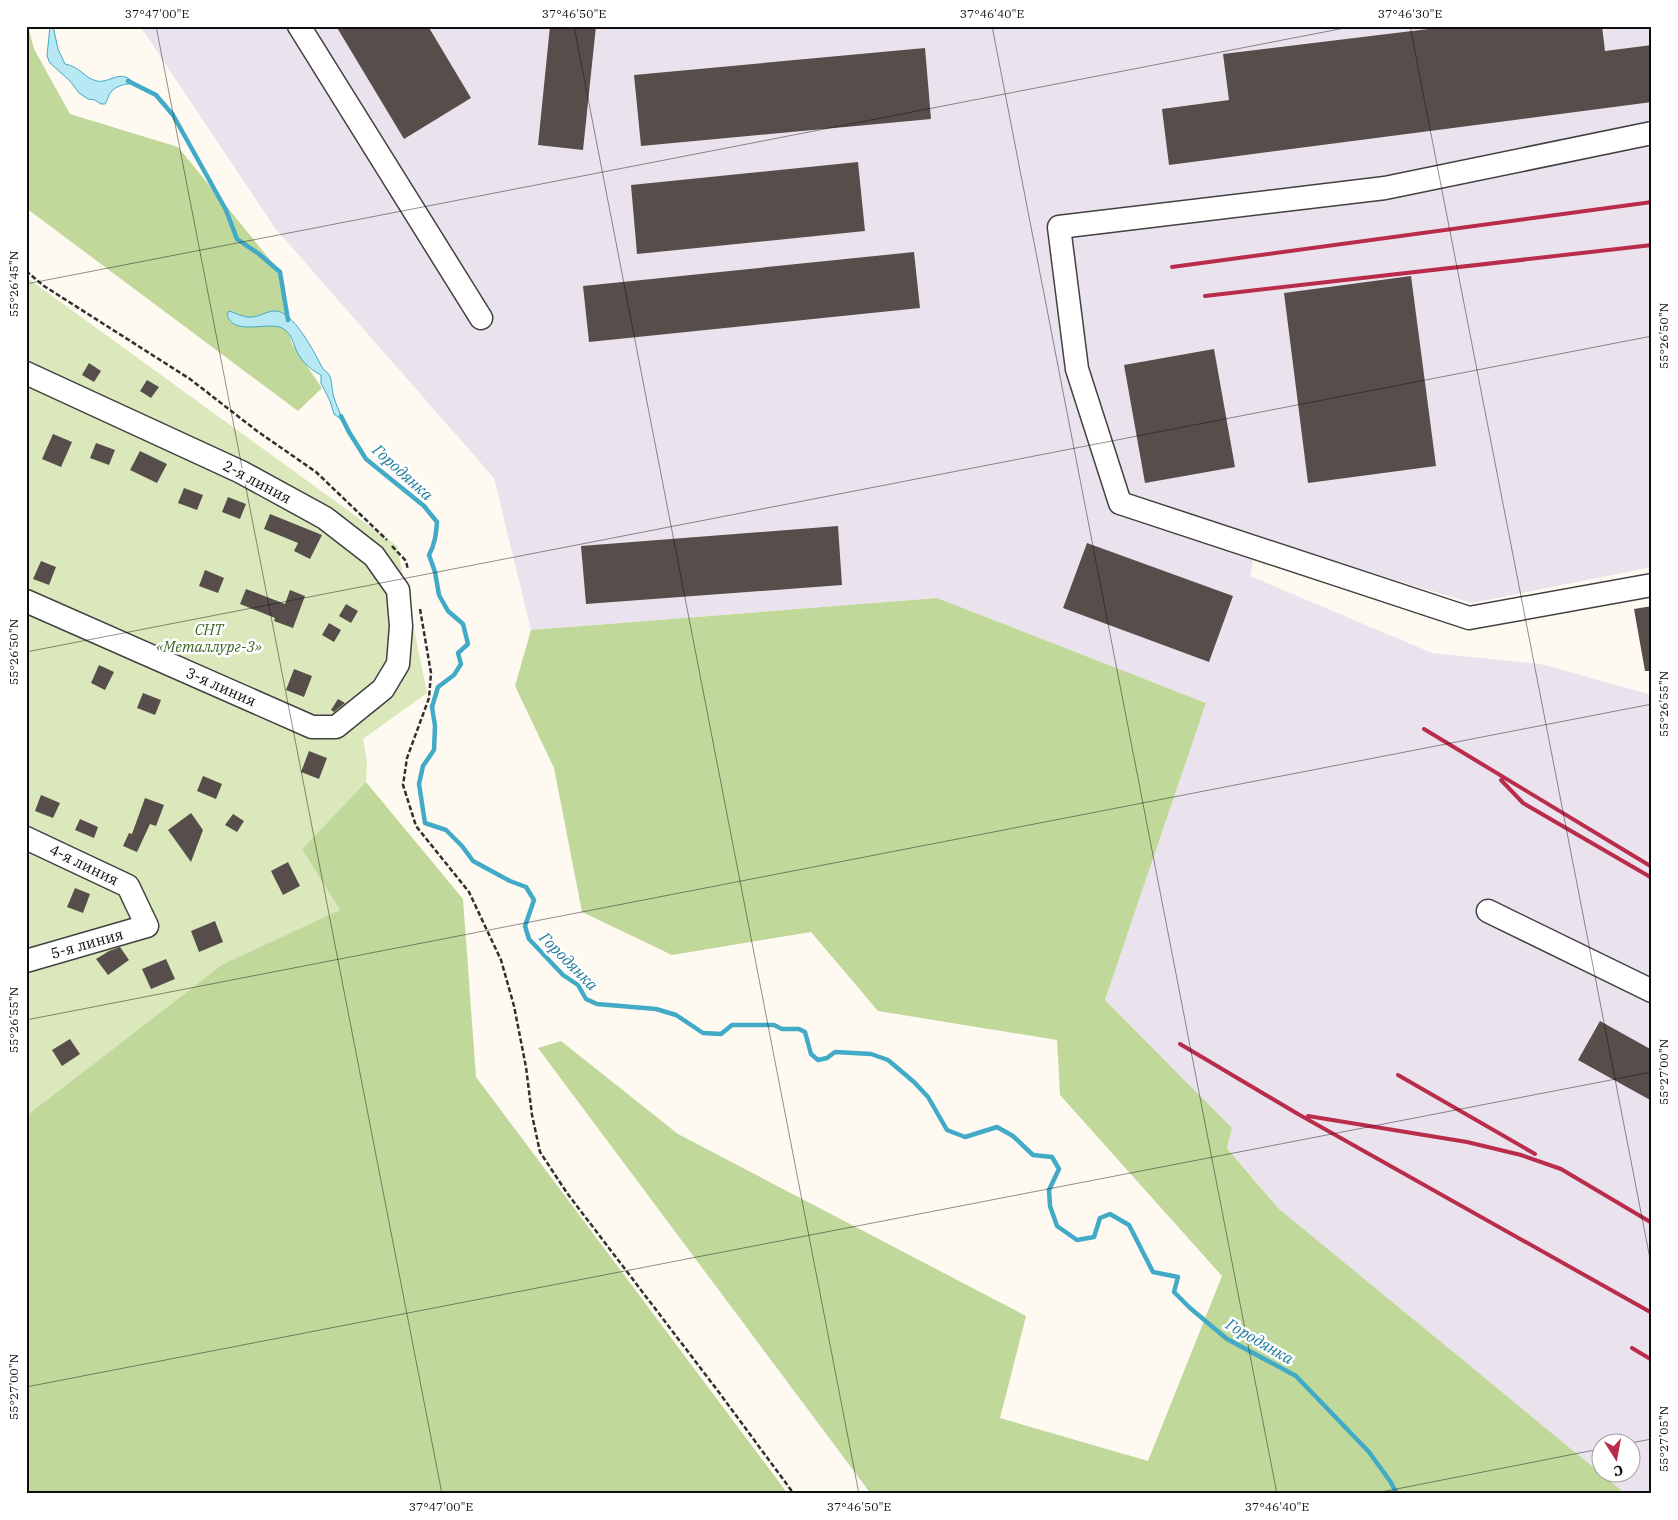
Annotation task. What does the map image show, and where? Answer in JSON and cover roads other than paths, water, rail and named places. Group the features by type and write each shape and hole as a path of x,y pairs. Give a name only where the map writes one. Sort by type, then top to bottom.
{"lane":[{"path":"299,26 481,318"},
{"path":"1652,133 1385,188 1059,227 1077,369 1120,504 1469,618 1652,585"},
{"name":"2-я линия","path":"26,373 241,472 325,518 374,556 398,590 401,626 398,664"},
{"name":"3-я линия","path":"26,601 312,727 336,728 383,689 398,664"},
{"name":"4-я линия","path":"26,838 128,886 147,926"},
{"path":"1488,911 1652,991"},
{"name":"5-я линия","path":"26,961 147,926"}],"water":[{"path":"50,26 53,26 58,49 65,64 70,65 93,80 102,81 120,76 129,79 134,84 115,88 110,93 105,104 88,99 79,93 70,81 50,63 47,56"},
{"path":"229,311 243,316 254,317 274,311 281,312 289,317 303,334 323,369 330,377 334,397 343,421 334,414 321,383 321,375 312,370 302,360 287,332 276,326 243,327 236,325 230,321 227,314"}],"waterway":[{"name":"Городянка","path":"128,81 156,95 173,115 226,210 237,239 280,272 288,320"},
{"name":"Городянка","path":"341,416 366,459 424,506 437,522 436,535 429,555 435,572 439,595 448,611 463,624 468,644 458,653 461,664 454,675 438,687 432,707 435,726 434,750 423,766 419,784 425,823 446,830 462,846 473,861 510,881 526,887 534,900 525,926 529,939 563,975 578,985 586,999 597,1004 656,1009 676,1015 703,1033 721,1034 732,1025 774,1025 782,1029 799,1029 805,1032 811,1054 818,1060 827,1058 835,1052 871,1054 888,1060 914,1082 928,1097 947,1130 965,1137 997,1127 1013,1136 1033,1155 1052,1157 1059,1169 1049,1190 1050,1206 1057,1226 1077,1240 1094,1237 1100,1218 1110,1214 1129,1225 1153,1272 1178,1277 1174,1292 1190,1308 1227,1339 1296,1376 1369,1452 1397,1494"}],"railway":[{"path":"1172,267 1652,202"},
{"path":"1205,296 1652,245"},
{"path":"1424,729 1652,867"},
{"path":"1501,780 1523,803 1652,878"},
{"path":"1180,1044 1298,1114 1652,1313"},
{"path":"1398,1075 1535,1154"},
{"path":"1308,1116 1467,1142 1521,1155 1561,1169 1652,1223"},
{"path":"1632,1348 1652,1360"}],"park label":[{"name":"СНТ «Металлург-3»","path":"209,638"}]}
